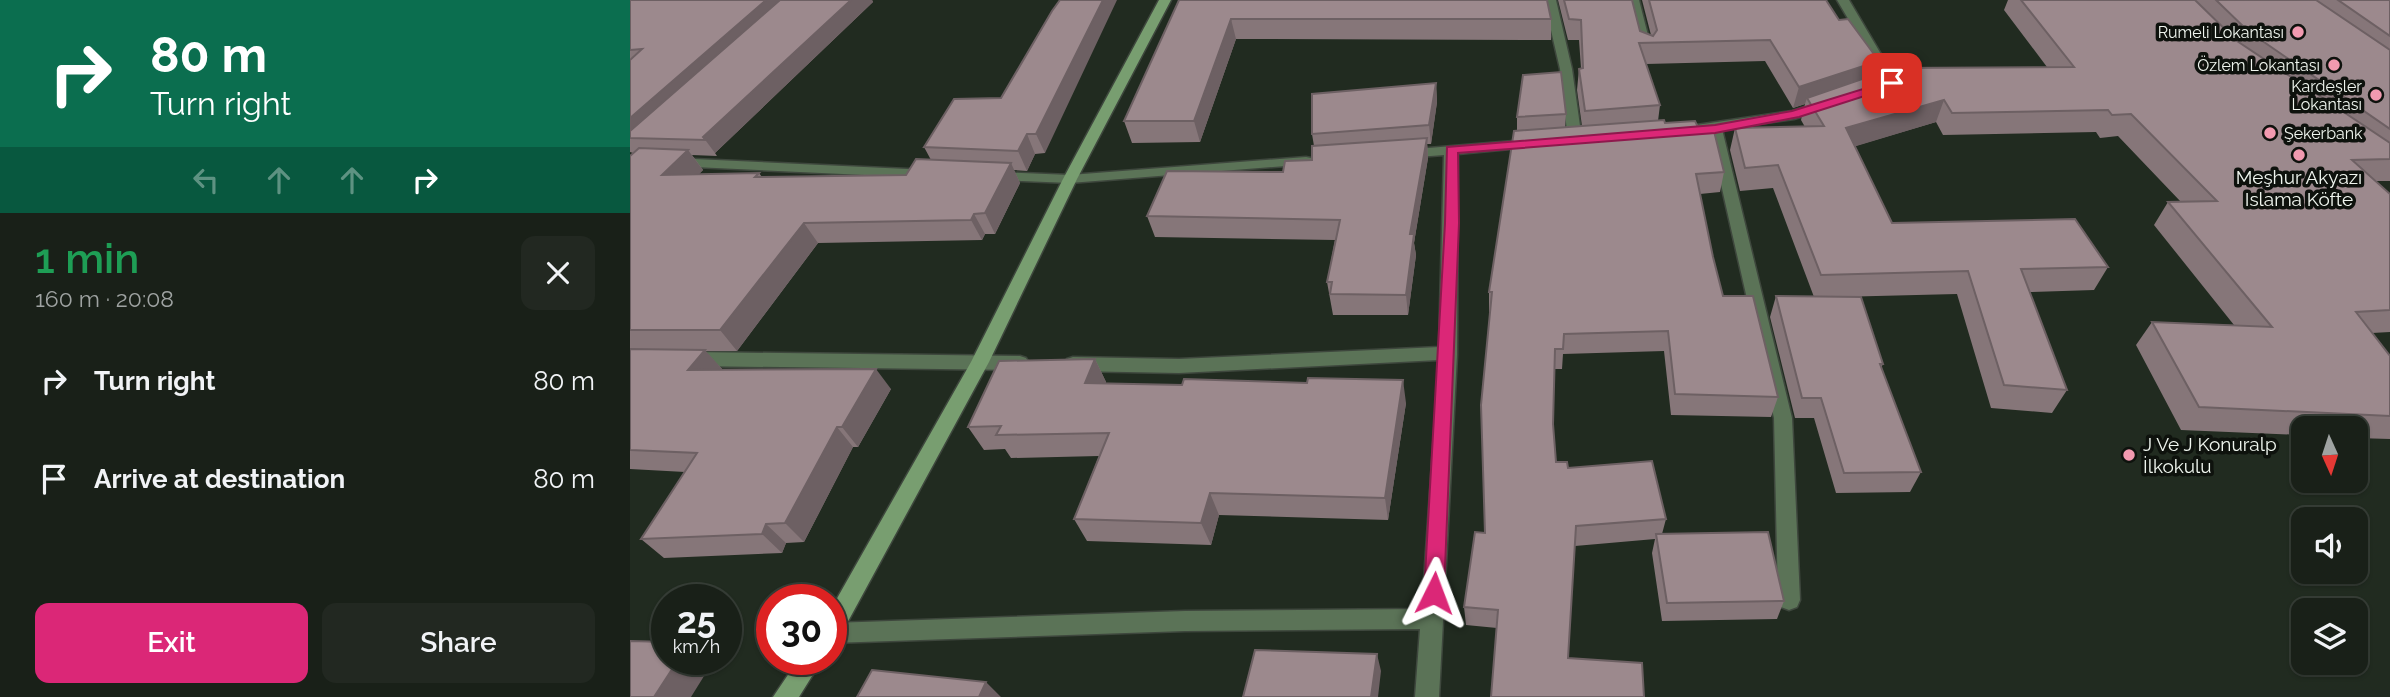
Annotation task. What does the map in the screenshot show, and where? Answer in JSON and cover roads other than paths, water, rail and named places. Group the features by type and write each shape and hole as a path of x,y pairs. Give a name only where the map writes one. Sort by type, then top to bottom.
{"main road":[{"path":"847,603 980,362 1070,179 1165,0"},
{"path":"785,697 800,675"}],"street":[{"path":"1383,155 1568,141 1566,69 1550,0"},
{"path":"1633,0 1646,51"},
{"path":"1843,0 1892,83 1867,91"},
{"path":"1657,134 1715,129 1794,115 1843,99"},
{"path":"1715,129 1783,418 1789,600"},
{"path":"1427,697 1447,353 1452,223 1451,150"},
{"path":"630,160 948,174"},
{"path":"975,176 1070,179 1315,160"},
{"path":"1060,363 1179,366 1447,353"},
{"path":"670,359 1033,363"},
{"path":"847,632 1185,621 1432,619"}],"place":[{"name":"Rumeli Lokantası","path":"2298,32"},
{"name":"Özlem Lokantası","path":"2334,65"},
{"name":"Kardeşler Lokantası","path":"2376,95"},
{"name":"Şekerbank","path":"2270,133"},
{"name":"Meşhur Akyazı Islama Köfte","path":"2299,155"},
{"name":"J Ve J Konuralp İlkokulu","path":"2129,455"}]}
